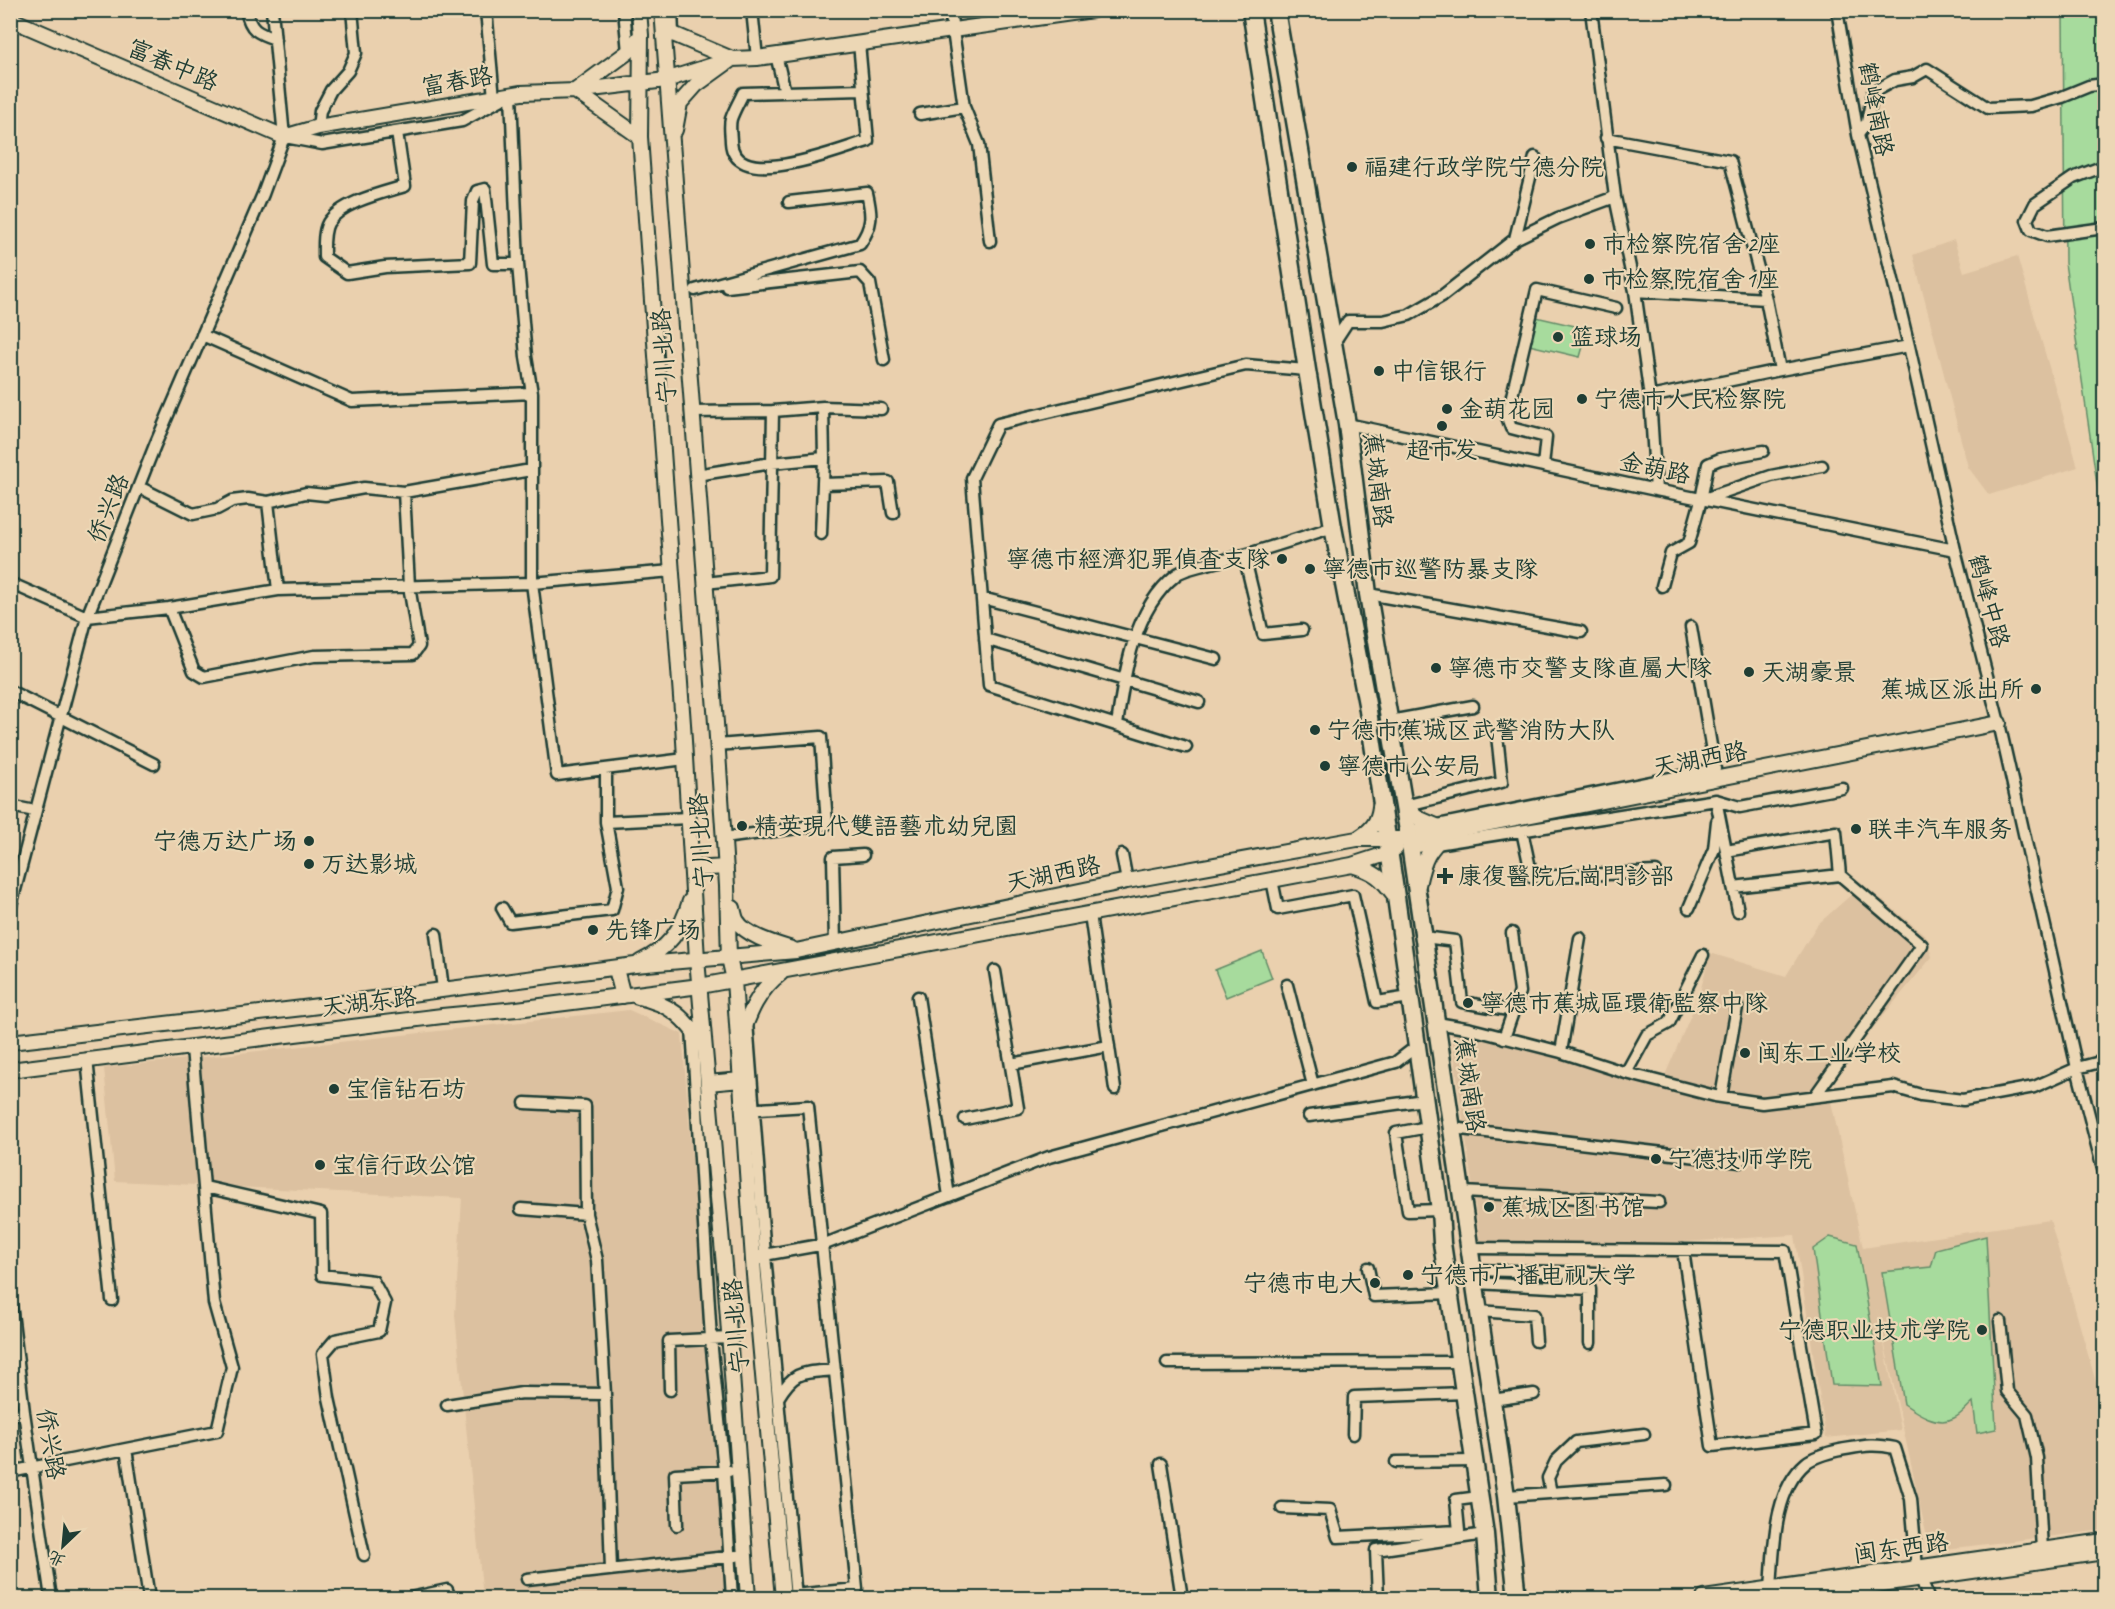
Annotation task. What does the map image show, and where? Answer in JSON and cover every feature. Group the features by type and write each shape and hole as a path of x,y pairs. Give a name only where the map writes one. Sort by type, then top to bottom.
{"highway":[{"name":"蕉城南路","path":"1251,10 1307,370 1381,796 1440,1210 1442,1243 1485,1534 1490,1599"},
{"name":"蕉城南路","path":"1276,10 1347,424 1368,594 1404,806 1462,1192 1506,1497 1517,1599"}],"main road":[{"name":"宁川北路","path":"639,10 641,35 640,137 686,759 697,959 748,1599"},
{"name":"宁川北路","path":"662,10 669,35 666,80 689,291 691,412 724,838 729,958 734,980 741,1080 748,1109 759,1256 767,1416 790,1597"},
{"path":"669,35 732,59 757,58 953,30 1035,15 1093,10"},
{"name":"富春中路","path":"10,19 284,137"},
{"path":"640,137 575,91 628,52 641,35"},
{"name":"富春路","path":"284,137 318,127 512,94 575,91 666,80 732,59"},
{"path":"672,144 680,103 696,85 732,59"},
{"name":"天湖西路","path":"1409,839 2000,723"},
{"path":"1357,839 1370,831 1378,819 1381,796"},
{"path":"1404,806 1420,819 1448,831 1428,851 1421,868 1417,890"},
{"name":"天湖西路","path":"729,958 813,948 1127,881 1357,839 1388,846"},
{"path":"1388,846 1409,839"},
{"name":"天湖西路","path":"734,980 1352,866 1388,846"},
{"path":"1352,866 1370,870 1383,879 1396,897"},
{"path":"692,869 726,867"},
{"path":"727,886 737,922 762,939 796,951"},
{"path":"635,965 654,956 684,923 693,890"},
{"path":"813,948 815,965"},
{"name":"天湖东路","path":"10,1042 303,1008 443,988 635,965 729,958"},
{"path":"616,969 626,996 652,1000 673,1010 686,1020 705,1047"},
{"path":"738,1045 758,996 767,983 785,970"},
{"name":"天湖东路","path":"10,1070 442,1016 626,996 734,980"},
{"path":"708,1083 741,1080"},
{"name":"闽东西路","path":"1784,1599 1823,1596 1919,1573 2104,1541"},
{"name":"闽东西路","path":"1704,1599 1771,1589 2104,1552"}],"street":[{"path":"246,10 248,22 258,33 275,39"},
{"path":"272,10 284,137 322,144 462,121 512,94 518,264 526,357 532,393 532,583 557,775 686,759"},
{"path":"318,127 320,111 331,90 348,71 356,53 352,10"},
{"path":"486,10 494,98"},
{"path":"624,10 628,52"},
{"path":"669,35 672,10"},
{"path":"950,10 964,107 979,144 990,241"},
{"path":"1591,10 1606,138 1615,197 1635,291 1650,397 1656,490"},
{"name":"鹤峰南路","path":"1837,10 1858,135 1877,214"},
{"path":"756,11 757,58"},
{"path":"859,43 868,141 779,167 749,166 740,162 732,148 730,121 743,93 863,90"},
{"path":"776,55 785,92"},
{"path":"1858,135 1867,122 1873,92 1895,80 1913,77 1928,69 1988,108 2031,106 2089,86 2104,84"},
{"path":"920,114 964,107"},
{"path":"397,132 405,186 358,200 339,213 328,224 324,240 324,257 347,273 385,267 470,263 473,201 477,191 485,189 493,264 518,264"},
{"name":"侨兴路","path":"10,909 87,617 284,137"},
{"path":"1606,138 1730,161 1766,299 1780,370"},
{"path":"1515,239 1535,157"},
{"path":"2104,166 2073,178 2035,204 2027,220 2031,230 2047,236 2104,228"},
{"path":"689,291 860,243 869,231 872,213 867,194 789,202"},
{"path":"1333,344 1348,321 1383,321 1409,315 1442,296 1515,239 1558,218 1615,197"},
{"name":"鹤峰中路","path":"1877,214 1954,550 2000,723 2077,1068 2104,1173"},
{"path":"689,291 860,272 870,284 884,360"},
{"path":"1543,466 1546,437 1511,428 1507,417 1537,290 1616,308"},
{"path":"1635,291 1766,299"},
{"path":"202,335 352,401 532,393"},
{"path":"1650,397 1909,346"},
{"path":"1186,747 989,685 972,478 998,424 1246,365 1307,370"},
{"path":"691,412 773,411 824,407 881,409"},
{"path":"821,534 824,407"},
{"path":"705,583 770,576 773,411"},
{"name":"金葫路","path":"1347,424 1701,500 1954,550"},
{"path":"1662,586 1671,553 1689,543 1708,464 1720,459 1763,451"},
{"path":"696,475 772,463 824,458"},
{"path":"1701,500 1771,476 1822,466"},
{"path":"139,487 193,514 217,509 232,501 248,499 268,502 306,493 325,495 364,488 404,492 531,470"},
{"path":"823,484 888,482 892,513"},
{"path":"169,608 194,671 204,677 314,656 413,654 419,646 409,586 404,492"},
{"path":"268,502 278,590"},
{"path":"1117,725 1123,681 1134,639 1155,595 1177,573 1333,527"},
{"path":"1244,555 1263,634 1302,630"},
{"path":"10,584 87,617 169,608 278,590 532,583 672,571"},
{"path":"1368,594 1581,632"},
{"path":"982,598 1216,659"},
{"path":"1409,839 1433,826 1715,769 1691,627"},
{"path":"985,639 1199,702"},
{"path":"10,691 154,764"},
{"path":"1390,721 1473,706"},
{"path":"1404,806 1502,782 1497,735"},
{"path":"717,745 821,737 827,825 724,838"},
{"path":"502,908 510,922 612,910 618,887 606,822 606,769"},
{"path":"1409,839 1435,844 1717,804 1740,807 1842,788"},
{"path":"1717,804 1738,911"},
{"path":"1689,908 1714,849 1717,804"},
{"path":"10,806 35,811"},
{"path":"606,822 688,818"},
{"path":"1522,831 1532,877 1656,872"},
{"path":"1726,851 1836,832 1840,874 1922,945 1815,1096"},
{"path":"835,943 833,857 863,855"},
{"path":"1122,855 1127,881"},
{"path":"1733,886 1840,874"},
{"path":"1272,880 1278,909 1353,895 1377,1002 1410,997"},
{"path":"1090,914 1115,1089"},
{"path":"1504,1038 1520,992 1512,933"},
{"path":"436,934 443,988"},
{"path":"1424,937 1455,941 1462,1002 1514,1011"},
{"path":"1561,1052 1580,938"},
{"path":"1626,1073 1647,1035 1669,1023 1703,955"},
{"path":"965,1119 1018,1108 995,970"},
{"path":"1287,985 1313,1085"},
{"path":"918,997 949,1196"},
{"path":"1721,1097 1737,1007"},
{"path":"747,1020 748,1109 808,1106 822,1244 835,1370 857,1589 790,1597 779,1396 759,1256 822,1244 1049,1157 1396,1062 1417,1046"},
{"path":"1437,1023 1561,1052 1626,1073 1721,1097 1762,1103 1893,1087 1921,1095 1963,1100 2034,1087 2077,1068 2104,1061"},
{"path":"692,1028 711,1339 724,1471 732,1599"},
{"path":"1011,1064 1109,1046"},
{"path":"10,1472 217,1431 232,1367 214,1303 192,1048"},
{"path":"87,1059 112,1300"},
{"path":"1310,1116 1424,1100"},
{"path":"525,1103 585,1106 586,1214 597,1260 605,1394 611,1570"},
{"path":"1428,1127 1396,1134 1408,1211 1440,1210"},
{"path":"1452,1128 1740,1162"},
{"path":"205,1187 321,1214 322,1275 373,1281 385,1303 379,1331 335,1340 323,1353 329,1398 364,1555"},
{"path":"1462,1192 1659,1202"},
{"path":"521,1209 586,1214"},
{"path":"1470,1248 1683,1250 1785,1251 1816,1434 1712,1446 1683,1250"},
{"path":"1368,1268 1374,1296 1451,1293"},
{"path":"1474,1277 1599,1273"},
{"path":"1474,1277 1590,1288 1590,1343"},
{"name":"侨兴路","path":"10,1296 13,1341 51,1599"},
{"path":"1479,1311 1534,1315 1536,1341"},
{"path":"2000,1321 2007,1391 2027,1415 2037,1458 2042,1550"},
{"path":"670,1390 669,1341 729,1338"},
{"path":"1167,1363 1461,1362"},
{"path":"767,1416 784,1387 797,1374 835,1370"},
{"path":"1353,1434 1354,1397 1465,1392"},
{"path":"447,1405 522,1393 605,1394"},
{"path":"1492,1400 1534,1395"},
{"path":"10,1415 24,1412"},
{"path":"1551,1493 1548,1478 1556,1461 1576,1442 1644,1434"},
{"path":"1771,1589 1775,1529 1787,1486 1807,1462 1836,1451 1874,1444 1895,1448 1911,1499 1919,1573 1928,1599"},
{"path":"126,1449 149,1599"},
{"path":"1396,1462 1474,1461"},
{"path":"1161,1464 1182,1599"},
{"path":"677,1525 675,1474 739,1470"},
{"path":"1506,1497 1666,1485"},
{"path":"1282,1508 1330,1510 1338,1537 1459,1530 1456,1500 1479,1497"},
{"path":"1378,1599 1376,1550 1485,1534"},
{"path":"527,1579 745,1555"},
{"path":"410,1599 447,1590 450,1599"}],"shaded area":[{"path":"1954,240 1964,272 2017,256 2078,467 1989,495 1968,467 1913,255"},
{"name":"宁德技师学院","path":"1861,886 1876,895 1925,935 1932,957 1827,1083 1863,1248 2050,1220 2104,1411 2104,1530 1930,1551 1877,1309 1901,1430 1826,1438 1795,1235 1683,1242 1481,1248 1449,1017 1626,1073 1663,1080 1699,996 1710,953 1786,976 1817,925"},
{"path":"629,1010 682,1034 727,1598 483,1598 455,1315 462,1198 115,1181 104,1068"}],"green space":[{"path":"2063,11 2104,11 2104,532 2065,263"},
{"name":"篮球场","path":"1536,317 1588,329 1580,357 1529,345"},
{"path":"1262,951 1272,978 1226,997 1215,970"},
{"path":"1986,1236 1996,1429 1977,1433 1973,1402 1957,1417 1941,1421 1928,1418 1904,1404 1882,1272 1931,1267 1936,1249"},
{"path":"1830,1237 1857,1244 1882,1386 1832,1385 1813,1249"}],"place":[{"name":"福建行政学院宁德分院","path":"1352,167"},
{"name":"市检察院宿舍2座","path":"1590,244"},
{"name":"市检察院宿舍1座","path":"1589,279"},
{"name":"篮球场","path":"1558,337"},
{"name":"中信银行","path":"1379,371"},
{"name":"宁德市人民检察院","path":"1582,399"},
{"name":"金葫花园","path":"1447,409"},
{"name":"超市发","path":"1442,426"},
{"name":"寧德市經濟犯罪偵查支隊","path":"1282,559"},
{"name":"寧德市巡警防暴支隊","path":"1310,569"},
{"name":"寧德市交警支隊直屬大隊","path":"1436,668"},
{"name":"天湖豪景","path":"1749,672"},
{"name":"蕉城区派出所","path":"2036,689"},
{"name":"宁德市蕉城区武警消防大队","path":"1315,730"},
{"name":"寧德市公安局","path":"1325,766"},
{"name":"精英現代雙語藝朮幼兒園","path":"742,826"},
{"name":"联丰汽车服务","path":"1856,829"},
{"name":"宁德万达广场","path":"309,841"},
{"name":"万达影城","path":"309,864"},
{"name":"康復醫院后崗門診部","path":"1445,876"},
{"name":"先锋广场","path":"593,930"},
{"name":"寧德市蕉城區環衛監察中隊","path":"1468,1003"},
{"name":"闽东工业学校","path":"1745,1053"},
{"name":"宝信钻石坊","path":"334,1089"},
{"name":"宁德技师学院","path":"1656,1159"},
{"name":"宝信行政公馆","path":"320,1165"},
{"name":"蕉城区图书馆","path":"1489,1207"},
{"name":"宁德市广播电视大学","path":"1408,1275"},
{"name":"宁德市电大","path":"1375,1283"},
{"name":"宁德职业技术学院","path":"1982,1330"}]}
